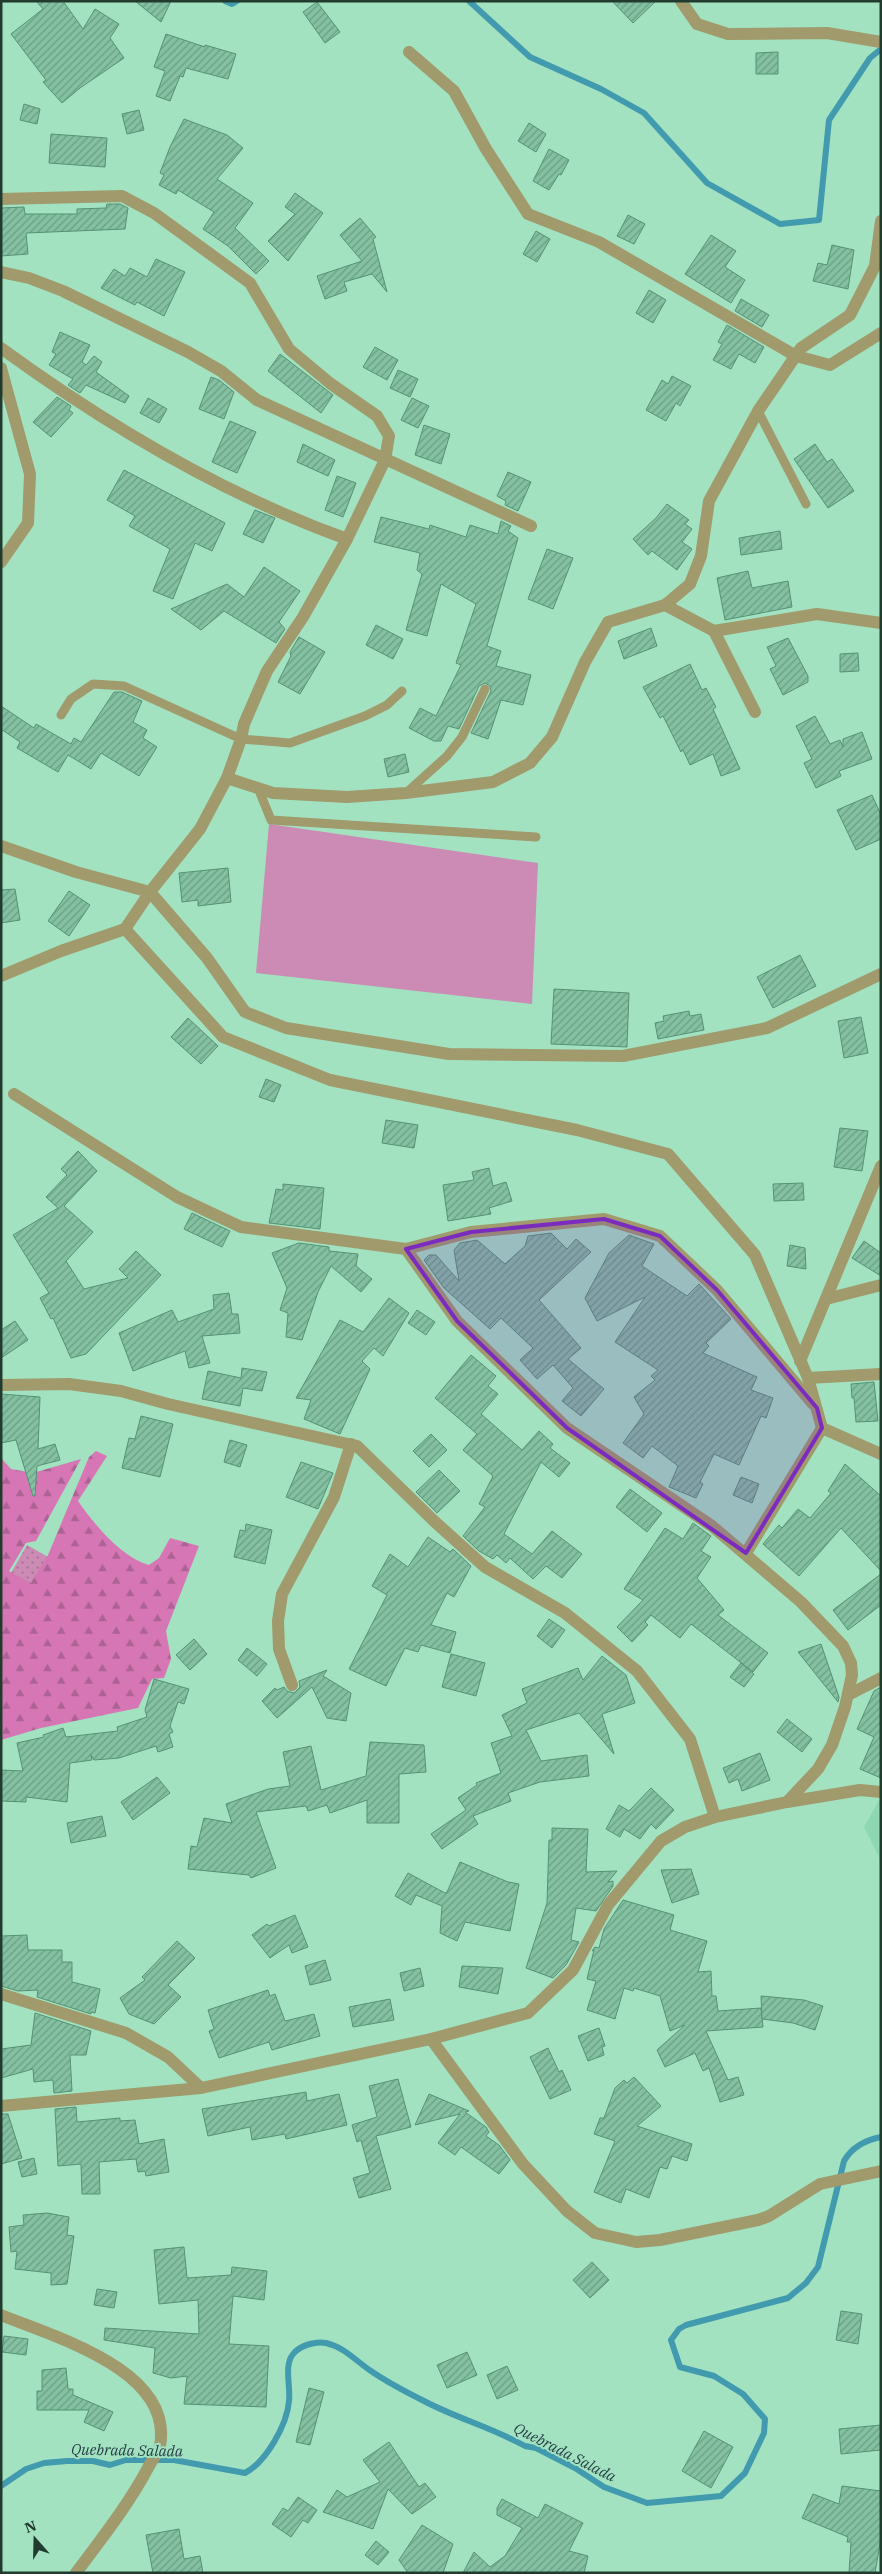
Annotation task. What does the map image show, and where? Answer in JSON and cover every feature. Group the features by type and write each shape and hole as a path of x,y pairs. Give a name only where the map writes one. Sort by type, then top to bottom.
{"street":[{"path":"681,1 697,24 728,34 827,33 881,42"},
{"path":"409,52 454,91 486,149 528,214 599,242 796,356 830,365 881,333"},
{"path":"1,200 122,196 154,213 250,283 289,349 331,384 377,416 388,436 385,460 347,540 303,617 267,671 244,724 241,739 227,778 200,829 150,892 126,929 61,951 1,976"},
{"path":"227,778 273,793 347,796 406,793 493,782 530,763 552,737 585,662 608,622 664,605 690,584 701,556 709,501 758,412 801,348 850,316 875,266 881,221"},
{"path":"1,272 29,278 63,290 188,352 221,372 257,400 531,526"},
{"path":"1,348 66,396 143,443 216,483 310,526 347,540"},
{"path":"1,368 30,474 28,523 1,562"},
{"path":"664,605 714,632 755,712"},
{"path":"714,632 817,614 881,623"},
{"path":"1,846 76,872 150,892 207,958 245,1012 286,1028 449,1054 623,1056 767,1028 881,974"},
{"path":"126,929 223,1037 330,1080 577,1130 668,1154 755,1255 808,1378 822,1428 746,1553"},
{"path":"14,1094 176,1197 241,1227 406,1249 471,1232 604,1219 660,1236 717,1290 817,1408"},
{"path":"800,1362 881,1166"},
{"path":"406,1249 457,1321 567,1428 712,1526 746,1553 801,1602 843,1646 851,1663 852,1675 848,1696 826,1756 807,1783 787,1802"},
{"path":"826,1299 881,1284"},
{"path":"808,1378 881,1374"},
{"path":"1,1385 69,1384 121,1391 168,1404 357,1446 485,1567 565,1613 637,1671 690,1739 715,1817"},
{"path":"822,1428 881,1454"},
{"path":"292,1685 279,1649 278,1621 282,1594 334,1497 351,1444"},
{"path":"848,1696 881,1678"},
{"path":"1,2106 201,2088 431,2039 528,2013 573,1970 608,1905 648,1854 673,1832 715,1817 787,1802 860,1790 881,1792"},
{"path":"1,1994 126,2034 168,2057 201,2088"},
{"path":"431,2039 524,2164 568,2211 595,2233 636,2242 660,2240 758,2220 769,2216 811,2188 831,2181 876,2172"},
{"path":"1,2314 107,2359 148,2393 160,2417 160,2447 136,2490 76,2573"}],"lane":[{"path":"758,412 806,504"},
{"path":"61,715 72,699 93,684 124,686 241,739 290,743 365,716 387,705 402,691"},
{"path":"406,793 447,756 462,737 485,689"},
{"path":"258,788 271,820 536,837"}],"highlighted area":[{"path":"604,1219 660,1236 717,1290 817,1408 822,1428 746,1553 567,1428 457,1321 406,1249 471,1232"}],"shaded area":[{"path":"269,824 538,863 532,1004 256,973"},
{"path":"27,1545 50,1558 33,1586 11,1573"},
{"path":"879,1800 881,1800 881,1861 864,1827"}],"green space":[{"path":"96,1451 107,1456 78,1501 109,1539 128,1555 149,1565 159,1558 170,1538 199,1546 166,1631 171,1659 164,1678 152,1679 138,1708 41,1728 1,1740 1,1458 11,1469 33,1473 81,1459 36,1541 26,1543 9,1571 31,1583 48,1555 89,1457"}],"building":[{"path":"36,1 63,1 83,29 95,9 119,24 110,38 124,58 80,88 62,103 43,82 46,80 11,34 43,9"},
{"path":"135,1 171,1 161,22"},
{"path":"612,1 656,1 633,23"},
{"path":"317,2 340,32 325,43 303,12"},
{"path":"166,34 205,47 205,45 236,54 228,79 186,68 183,77 180,76 170,101 156,96 165,71 154,67"},
{"path":"778,52 778,74 756,74 756,53"},
{"path":"24,104 40,109 37,124 20,120"},
{"path":"139,110 144,130 127,134 122,114"},
{"path":"184,119 227,135 243,148 217,179 253,203 235,228 269,261 256,274 228,246 203,229 214,212 178,190 176,194 159,185 164,175 160,173"},
{"path":"529,123 546,134 536,152 518,141"},
{"path":"51,134 107,138 105,167 49,163"},
{"path":"549,149 569,160 561,175 559,174 549,190 533,181"},
{"path":"295,193 323,213 288,261 268,241 295,214 285,207"},
{"path":"107,204 120,204 128,208 125,229 26,233 28,254 1,256 1,208 24,207 25,214 77,214 77,209 106,208"},
{"path":"628,215 645,224 634,244 617,236"},
{"path":"360,218 376,237 373,239 387,292 372,274 344,282 347,291 325,299 317,276 362,261 340,235"},
{"path":"536,231 550,239 537,262 523,254"},
{"path":"711,235 736,251 725,267 745,280 731,303 685,274"},
{"path":"832,245 854,250 848,289 813,281 818,263 827,265"},
{"path":"156,259 185,272 164,316 137,302 135,305 101,288 114,269 125,276 130,268 147,277"},
{"path":"649,290 666,300 653,323 636,313"},
{"path":"741,299 769,315 762,327 735,311"},
{"path":"727,325 764,347 755,363 739,354 731,369 713,360 722,344 718,342"},
{"path":"60,332 90,345 82,362 86,365 94,356 102,362 96,372 129,396 125,403 86,385 80,393 68,385 73,379 49,365 56,354 52,352"},
{"path":"375,347 398,360 387,380 363,367"},
{"path":"280,354 333,395 321,413 268,371"},
{"path":"398,370 418,379 410,397 390,388"},
{"path":"672,376 691,386 680,406 676,403 666,421 646,410 662,380 668,384"},
{"path":"211,377 219,380 234,392 224,419 199,409"},
{"path":"57,397 71,406 69,410 73,413 51,437 33,422"},
{"path":"148,398 167,409 159,423 140,413"},
{"path":"412,398 429,406 418,428 401,420"},
{"path":"230,421 256,432 237,473 212,462"},
{"path":"424,425 450,434 441,464 415,455"},
{"path":"303,444 335,460 328,476 297,462"},
{"path":"815,444 827,462 832,459 854,491 828,508 794,459"},
{"path":"124,470 225,523 212,551 195,543 173,599 153,591 170,549 129,526 135,516 107,500"},
{"path":"508,472 531,482 518,511 505,505 506,501 497,496"},
{"path":"337,476 356,483 343,517 325,510"},
{"path":"667,504 689,520 685,524 692,529 682,542 692,549 677,570 652,551 648,555 633,539 656,518"},
{"path":"255,510 275,518 263,543 243,534"},
{"path":"381,517 429,529 430,525 466,537 470,525 498,534 501,521 511,526 508,531 518,538 487,646 501,651 496,666 531,675 523,705 501,700 488,739 471,733 491,691 490,686 485,683 479,686 459,729 448,726 441,741 434,741 409,728 420,708 436,716 461,665 456,663 476,604 441,584 427,636 406,630 422,574 417,570 420,553 374,542"},
{"path":"780,531 782,549 741,555 739,538"},
{"path":"547,549 573,558 553,609 528,599"},
{"path":"264,567 300,591 279,622 285,629 276,643 224,611 201,630 171,609 227,584 244,597"},
{"path":"748,571 752,588 788,581 792,607 725,620 717,578"},
{"path":"376,625 403,639 393,659 366,645"},
{"path":"651,628 657,646 624,659 618,641"},
{"path":"299,637 325,652 300,694 278,682 291,656 290,652"},
{"path":"788,638 808,676 808,682 783,695 770,669 776,666 767,647"},
{"path":"858,653 859,671 840,672 840,654"},
{"path":"690,664 702,690 706,688 716,707 713,709 740,769 721,776 713,754 690,765 683,750 681,752 663,716 660,718 643,687"},
{"path":"114,692 122,692 142,701 133,722 147,730 143,738 157,747 139,776 101,753 91,769 68,755 58,772 17,748 20,742 1,729 1,706 34,728 36,724 71,744 74,738 81,742"},
{"path":"815,716 830,744 840,740 843,747 843,739 862,732 872,759 839,771 841,776 816,788 804,763 812,759 796,726"},
{"path":"405,754 409,772 388,777 384,759"},
{"path":"872,795 881,815 881,839 856,850 837,810"},
{"path":"228,868 231,902 198,906 198,900 182,902 179,873"},
{"path":"15,889 20,920 1,923 1,890"},
{"path":"69,891 90,905 69,936 48,921"},
{"path":"800,955 816,986 773,1008 757,977"},
{"path":"554,989 629,993 627,1047 551,1044"},
{"path":"689,1011 690,1016 701,1014 704,1030 658,1039 655,1023 664,1021 663,1016"},
{"path":"861,1017 868,1053 844,1058 838,1021"},
{"path":"188,1018 218,1046 201,1064 171,1037"},
{"path":"266,1079 281,1085 274,1102 259,1097"},
{"path":"386,1120 418,1125 414,1148 382,1143"},
{"path":"840,1128 868,1131 862,1171 834,1167"},
{"path":"78,1151 97,1171 64,1206 93,1232 66,1261 84,1289 128,1278 119,1269 136,1251 161,1275 86,1354 71,1358 53,1318 51,1319 40,1298 49,1293 13,1235 58,1208 46,1197 67,1175 61,1169"},
{"path":"489,1168 493,1186 506,1182 512,1201 489,1208 491,1214 448,1221 443,1185 474,1180 472,1172"},
{"path":"803,1183 804,1200 774,1201 773,1184"},
{"path":"283,1184 324,1188 320,1229 269,1223 276,1189 283,1190"},
{"path":"192,1213 230,1231 222,1247 184,1229"},
{"path":"551,1233 567,1249 576,1239 591,1252 539,1300 581,1348 568,1359 604,1389 581,1416 562,1401 573,1388 553,1365 537,1379 520,1360 533,1348 501,1318 490,1329 444,1288 424,1260 429,1255 436,1255 459,1281 454,1250 460,1243 477,1240 505,1264 525,1246 528,1236"},
{"path":"629,1235 654,1244 642,1266 687,1296 699,1284 731,1319 706,1343 709,1346 703,1353 757,1377 751,1390 773,1398 766,1418 761,1416 739,1465 714,1454 700,1482 703,1484 696,1498 669,1487 678,1466 652,1446 643,1458 623,1443 644,1414 634,1397 655,1380 651,1376 658,1370 615,1342 645,1297 597,1321 585,1298 609,1253"},
{"path":"864,1241 881,1253 881,1276 852,1258"},
{"path":"299,1243 329,1247 329,1251 358,1254 356,1266 372,1279 361,1292 331,1266 318,1292 302,1340 286,1337 288,1313 280,1310 287,1288 272,1253"},
{"path":"790,1245 805,1248 806,1269 787,1266"},
{"path":"229,1293 232,1314 238,1314 240,1333 202,1336 210,1363 189,1368 185,1351 133,1371 119,1333 172,1310 178,1322 214,1309 213,1295"},
{"path":"389,1298 409,1313 383,1356 374,1348 362,1361 370,1369 340,1434 304,1419 311,1400 296,1398 340,1320 363,1332"},
{"path":"417,1310 435,1322 426,1335 408,1323"},
{"path":"15,1321 28,1340 1,1358 1,1330"},
{"path":"471,1355 496,1376 488,1386 498,1394 481,1414 522,1450 539,1431 553,1444 550,1448 570,1463 559,1477 541,1462 504,1534 532,1554 552,1531 582,1554 562,1578 546,1566 533,1579 510,1558 506,1563 497,1555 493,1559 479,1551 463,1536 485,1507 479,1504 493,1476 463,1450 477,1434 435,1398"},
{"path":"242,1368 267,1372 262,1391 243,1388 240,1406 202,1399 208,1371 241,1378"},
{"path":"874,1382 878,1421 856,1422 851,1384"},
{"path":"1,1394 40,1397 38,1449 55,1444 60,1460 37,1466 35,1496 33,1496 16,1440 1,1443"},
{"path":"141,1416 173,1424 160,1477 122,1468 129,1438 135,1439"},
{"path":"431,1434 447,1450 429,1467 413,1451"},
{"path":"230,1440 247,1445 240,1467 224,1462"},
{"path":"301,1462 333,1473 318,1509 286,1497"},
{"path":"845,1464 881,1496 881,1571 841,1528 799,1576 763,1544 779,1525 782,1528 798,1509 810,1518 831,1493 828,1491"},
{"path":"439,1470 460,1491 437,1513 416,1492"},
{"path":"741,1477 759,1484 752,1503 733,1495"},
{"path":"630,1489 662,1513 647,1532 616,1507"},
{"path":"693,1523 711,1536 701,1551 711,1557 697,1578 724,1610 718,1615 768,1653 753,1672 691,1624 680,1638 651,1615 645,1622 648,1625 632,1642 617,1627 643,1600 624,1589 665,1528 683,1539"},
{"path":"246,1524 272,1530 265,1564 234,1557 240,1530 245,1531"},
{"path":"428,1537 450,1552 453,1549 471,1566 454,1597 447,1593 431,1625 456,1632 450,1653 421,1645 418,1652 405,1648 386,1686 349,1669 387,1595 372,1586 390,1554 408,1567"},
{"path":"881,1574 881,1605 848,1630 833,1610"},
{"path":"549,1619 565,1630 552,1648 537,1636"},
{"path":"194,1639 207,1654 190,1670 176,1655"},
{"path":"821,1644 839,1697 838,1702 798,1652"},
{"path":"247,1648 267,1664 257,1676 238,1660"},
{"path":"451,1654 485,1663 476,1696 442,1687"},
{"path":"602,1656 626,1675 635,1703 602,1714 614,1754 579,1713 526,1730 541,1761 587,1755 589,1776 540,1782 508,1793 511,1801 473,1816 478,1824 442,1849 431,1834 466,1810 458,1798 477,1785 476,1783 501,1773 491,1743 512,1736 502,1715 527,1703 522,1689 578,1668 583,1680"},
{"path":"741,1663 754,1674 744,1687 730,1677"},
{"path":"327,1670 323,1676 351,1693 346,1721 327,1718 312,1687 277,1718 262,1701 275,1688 277,1690 284,1687 287,1691 294,1693 300,1687 299,1681"},
{"path":"154,1679 189,1689 184,1704 178,1702 170,1726 173,1732 169,1734 173,1747 158,1752 156,1746 119,1758 94,1760 91,1755 92,1760 70,1763 67,1802 26,1797 26,1802 1,1801 1,1770 23,1771 17,1743 44,1737 43,1735 63,1728 66,1737 118,1731 117,1727 147,1717 145,1710"},
{"path":"881,1687 881,1778 860,1769 874,1737 857,1729 874,1691"},
{"path":"787,1719 812,1739 802,1752 777,1732"},
{"path":"370,1742 424,1745 426,1772 399,1774 399,1823 367,1823 367,1800 330,1813 327,1805 308,1811 306,1806 256,1812 276,1868 251,1878 249,1875 188,1869 191,1846 197,1847 204,1818 232,1823 226,1804 268,1789 290,1786 283,1752 311,1746 321,1790 366,1776"},
{"path":"760,1753 770,1780 742,1791 738,1779 729,1783 723,1768"},
{"path":"157,1777 170,1793 133,1820 121,1802"},
{"path":"651,1788 674,1810 656,1829 651,1824 640,1839 624,1829 620,1837 606,1829 619,1805 629,1811"},
{"path":"102,1816 106,1836 71,1843 67,1823"},
{"path":"552,1828 588,1829 586,1872 617,1871 608,1882 613,1881 613,1886 596,1911 576,1908 571,1940 579,1942 566,1965 553,1978 526,1968 547,1903 549,1840 552,1840"},
{"path":"460,1862 508,1882 519,1884 510,1931 465,1922 457,1941 440,1933 442,1906 416,1895 411,1905 395,1896 408,1873 445,1893 447,1892"},
{"path":"691,1869 699,1894 672,1903 661,1870"},
{"path":"623,1900 674,1915 670,1930 707,1941 698,1972 711,1971 712,1996 716,1996 718,2011 761,2008 763,2027 706,2031 728,2080 738,2077 744,2095 720,2102 709,2068 703,2071 695,2053 665,2067 657,2050 685,2025 670,2031 660,1996 634,1988 633,1991 624,1988 615,2019 587,2010 596,1981 587,1979 594,1950 592,1951 595,1947 599,1948 604,1929"},
{"path":"295,1915 308,1947 292,1953 289,1945 270,1958 252,1935 267,1924 269,1926"},
{"path":"27,1935 28,1950 62,1950 62,1962 72,1962 72,1982 100,1989 95,2013 91,2012 91,2014 37,1997 38,1990 18,1991 1,1986 1,1936"},
{"path":"177,1941 195,1958 168,1985 181,1997 154,2024 129,2014 120,1998 145,1980 142,1977"},
{"path":"325,1960 331,1980 310,1985 305,1966"},
{"path":"462,1966 503,1968 498,1994 459,1987"},
{"path":"420,1968 424,1986 404,1991 400,1973"},
{"path":"268,1990 270,1996 275,1994 285,2021 314,2014 320,2036 272,2050 269,2042 219,2058 209,2031 214,2029 208,2010"},
{"path":"761,1996 804,2000 823,2006 815,2030 793,2023 762,2019"},
{"path":"390,1999 394,2020 353,2027 349,2007"},
{"path":"35,2013 91,2031 86,2055 70,2055 72,2091 54,2093 53,2080 34,2082 33,2069 1,2078 1,2049 31,2045"},
{"path":"599,2028 605,2046 602,2047 604,2055 588,2061 578,2036"},
{"path":"548,2048 559,2072 562,2070 571,2090 550,2099 530,2057"},
{"path":"634,2077 661,2106 637,2126 692,2144 687,2161 672,2156 667,2169 660,2167 649,2198 626,2189 621,2203 594,2192 615,2141 594,2134 600,2118 604,2118 615,2088 624,2080 627,2083"},
{"path":"398,2079 411,2127 376,2136 391,2189 359,2198 353,2178 370,2173 361,2140 357,2142 352,2125 377,2117 369,2086"},
{"path":"306,2092 307,2101 339,2094 347,2125 286,2139 285,2134 252,2140 250,2127 208,2136 202,2109"},
{"path":"429,2094 469,2111 465,2112 486,2127 489,2132 486,2136 499,2145 510,2160 499,2174 461,2147 455,2155 438,2143 460,2114 415,2125"},
{"path":"76,2107 77,2122 120,2118 120,2121 135,2120 139,2144 164,2139 169,2172 146,2176 145,2171 138,2172 136,2159 99,2162 100,2194 82,2194 81,2164 58,2166 55,2109"},
{"path":"1,2114 8,2114 22,2158 1,2164"},
{"path":"34,2158 37,2174 22,2177 18,2162"},
{"path":"47,2213 69,2217 67,2235 74,2236 67,2284 51,2285 51,2273 15,2269 17,2251 11,2252 9,2227 24,2225 23,2215"},
{"path":"184,2247 187,2278 231,2275 232,2267 267,2271 264,2300 233,2296 229,2344 269,2346 266,2407 184,2404 187,2376 171,2378 153,2373 155,2348 104,2340 105,2328 199,2334 198,2300 159,2304 154,2250"},
{"path":"592,2262 609,2280 590,2298 573,2280"},
{"path":"97,2289 117,2292 114,2308 94,2305"},
{"path":"841,2311 862,2314 858,2344 836,2340"},
{"path":"4,2336 28,2339 26,2355 2,2352"},
{"path":"467,2352 477,2375 447,2388 437,2365"},
{"path":"507,2366 518,2390 497,2399 487,2375"},
{"path":"66,2368 68,2389 73,2389 73,2395 113,2412 104,2431 84,2422 89,2410 37,2410 37,2391 42,2391 42,2370"},
{"path":"309,2388 324,2392 310,2445 296,2442"},
{"path":"881,2425 881,2450 841,2454 839,2429"},
{"path":"704,2431 733,2447 711,2488 682,2471"},
{"path":"389,2442 419,2487 425,2483 436,2497 412,2514 388,2489 373,2529 323,2512 337,2490 347,2497 380,2482 363,2460"},
{"path":"842,2486 881,2491 881,2538 875,2573 849,2573 851,2542 847,2542 848,2537 802,2518 813,2494 839,2504"},
{"path":"298,2497 317,2510 308,2523 303,2520 291,2537 272,2524 283,2508 288,2511"},
{"path":"502,2499 538,2518 545,2504 583,2523 569,2551 588,2556 584,2573 463,2573 474,2552 490,2567 505,2556 522,2528 497,2515 497,2508"},
{"path":"422,2525 453,2544 443,2573 408,2573 399,2560"},
{"path":"179,2529 184,2559 200,2556 203,2573 153,2573 146,2535"},
{"path":"376,2541 389,2552 378,2565 365,2555"}],"waterway":[{"path":"225,1 232,4 237,1"},
{"path":"469,1 530,57 601,89 644,113 707,183 780,224 819,220 829,120 870,58 881,49"},
{"name":"Quebrada Salada","path":"1,2486 26,2469 44,2463 67,2461 93,2461 110,2465 126,2460 174,2460 245,2473 253,2468 268,2452 280,2431 289,2401 288,2369 294,2353 313,2343 326,2343 339,2348 377,2375 417,2398 525,2446 536,2448 575,2468 604,2487 647,2503 721,2496 745,2473 764,2433 765,2419 743,2394 714,2376 680,2367 671,2340 679,2329 686,2325 788,2298 806,2283 818,2267 844,2161 860,2145 881,2137"}]}
